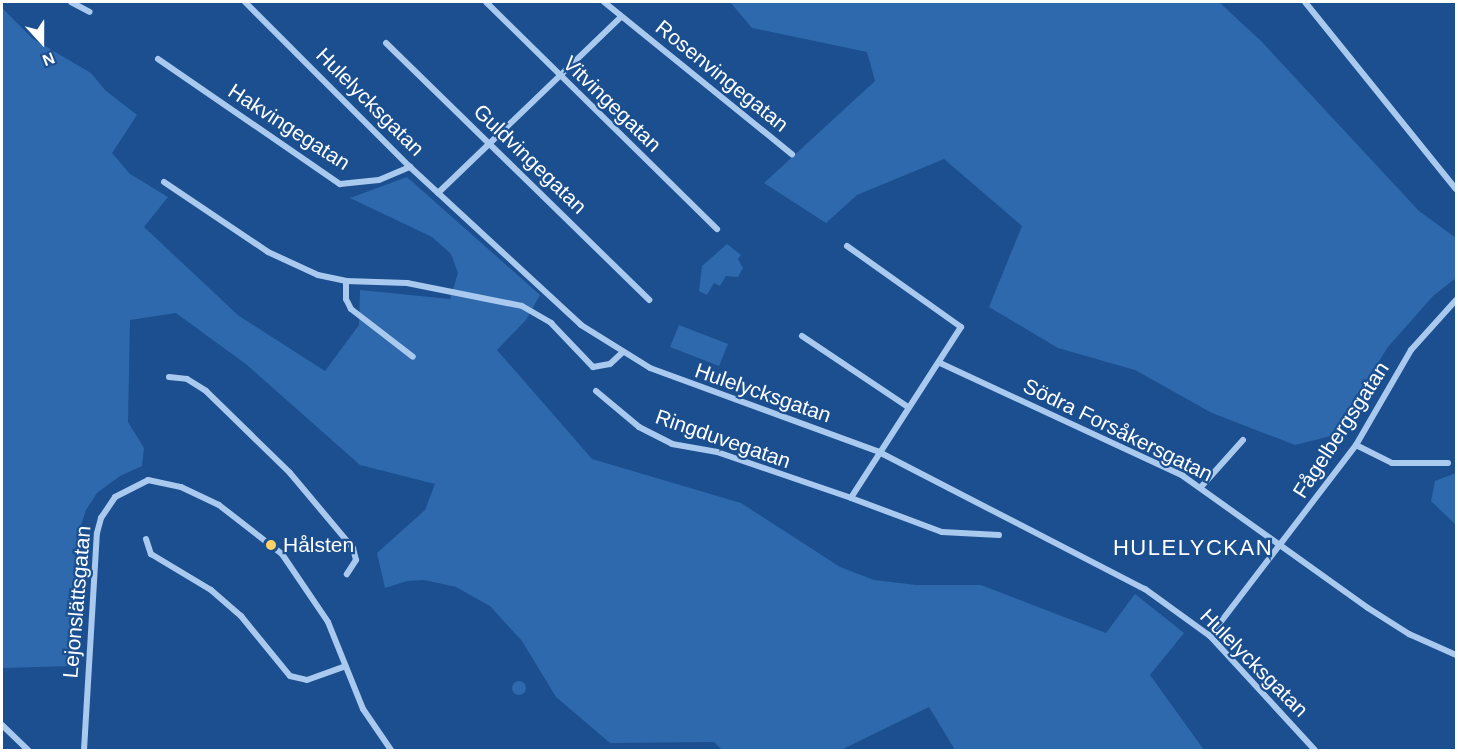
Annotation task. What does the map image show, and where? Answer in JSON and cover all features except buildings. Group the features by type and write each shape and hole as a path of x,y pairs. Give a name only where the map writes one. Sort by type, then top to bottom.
{"street":[{"path":"71,2 90,12"},
{"name":"Hulelycksgatan","path":"245,2 410,167 550,299 623,351 689,385 879,452 1145,589 1210,636 1315,750"},
{"name":"Vitvingegatan","path":"486,2 717,229"},
{"name":"Rosenvingegatan","path":"604,2 792,154"},
{"path":"1305,2 1456,189"},
{"path":"438,194 621,17"},
{"name":"Guldvingegatan","path":"386,43 492,144 649,300"},
{"name":"Hakvingegatan","path":"158,59 340,184 379,180 410,167"},
{"path":"164,182 268,252 318,275 346,281 407,283 522,306 551,323 593,367 600,369 610,364 623,351"},
{"path":"848,246 961,327 940,363 908,407 851,498"},
{"path":"346,281 346,299 351,309 414,357"},
{"name":"Fågelbergsgatan","path":"1210,636 1282,545 1356,445 1411,350 1456,300"},
{"path":"802,336 908,407"},
{"name":"Södra Forsåkersgatan","path":"940,363 1136,453 1201,487 1409,634 1456,655"},
{"path":"169,376 187,379 206,391 296,480 352,548 356,560 347,574"},
{"name":"Ringduvegatan","path":"596,391 639,427 672,444 717,452 942,532 999,535"},
{"path":"1201,487 1242,440"},
{"path":"1356,445 1392,464 1448,463"},
{"name":"Lejonslättsgatan","path":"84,750 97,534 108,505 135,483 164,481 206,498 232,513 282,554 312,594 367,716 391,750"},
{"path":"146,539 152,554 211,590 241,616 293,678 307,681 346,666"},
{"path":"2,725 28,750"}],"shaded area":[{"path":"730,2 1219,2 1261,41 1419,211 1456,238 1456,278 1433,296 1388,347 1331,436 1295,445 1212,413 1135,370 1058,348 989,307 1022,226 944,159 857,195 826,223 764,183 875,81 867,52 752,28"},
{"path":"2,8 33,39 91,73 105,90 137,115 112,153 130,174 168,197 144,227 239,316 325,371 359,325 360,290 450,299 458,273 451,254 432,237 350,198 407,177 540,295 526,320 497,350 592,459 741,503 840,567 874,580 916,585 981,585 1106,633 1135,594 1184,633 1150,675 1204,750 955,750 929,707 841,750 722,750 714,742 610,743 556,697 522,641 490,606 456,587 424,580 407,581 385,588 377,553 425,510 435,484 360,465 247,365 176,313 130,320 128,422 144,448 142,466 120,476 97,493 86,510 81,525 73,666 2,668"},
{"path":"727,244 741,255 738,259 743,268 738,277 726,276 720,286 714,283 707,295 699,291 702,266"},
{"path":"679,325 728,344 719,366 670,347"},
{"path":"1456,473 1456,525 1431,501 1435,481"},
{"path":"516,681 522,681 526,688 522,695 516,695 512,691 512,685"}],"place":[{"name":"Hålsten","path":"271,545"}],"district":[{"name":"HULELYCKAN","path":"1193,548"}]}
